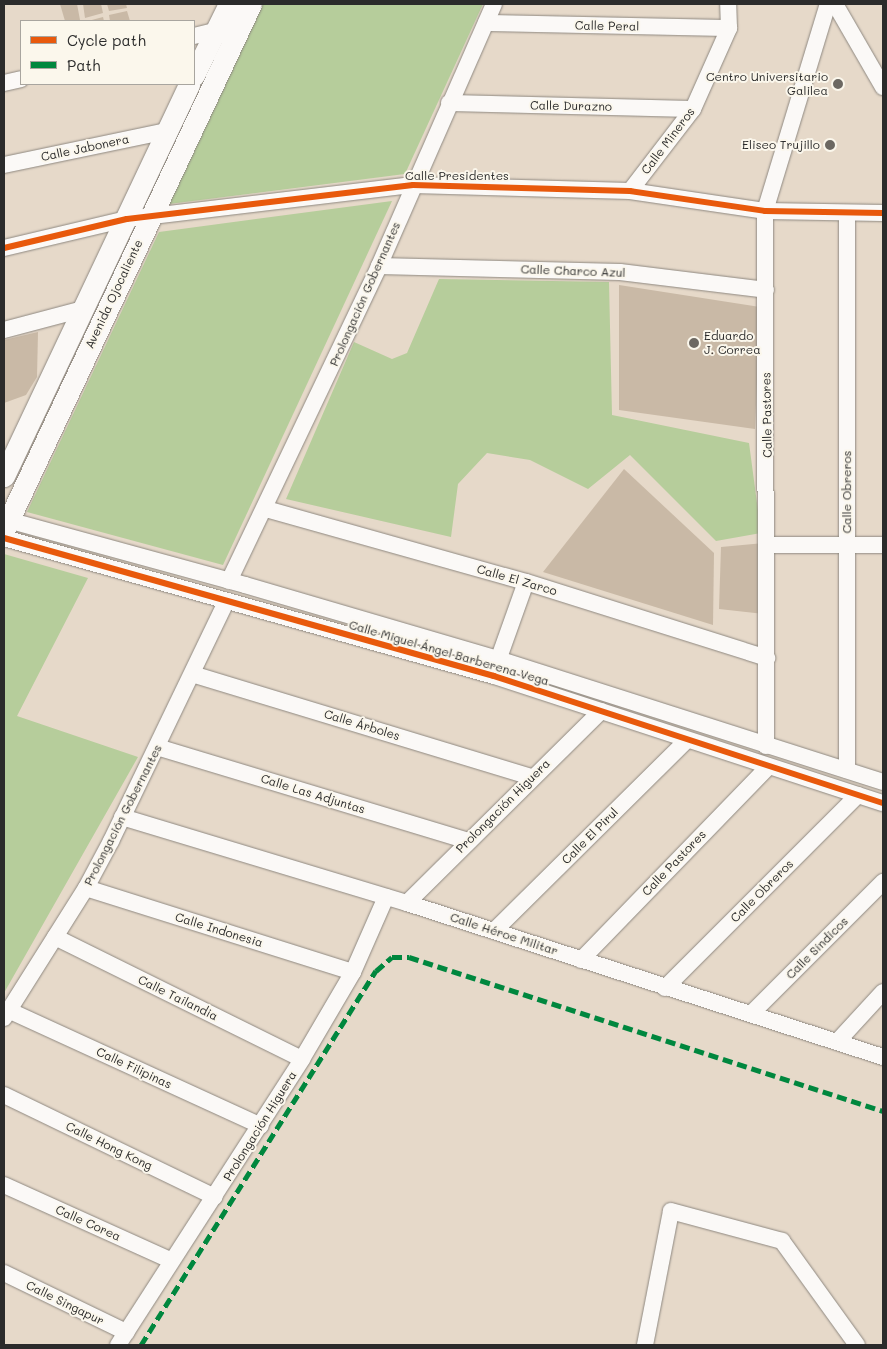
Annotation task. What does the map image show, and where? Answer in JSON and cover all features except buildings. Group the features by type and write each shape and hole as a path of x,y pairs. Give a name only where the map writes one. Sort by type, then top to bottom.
{"main road":[{"path":"195,72 229,4"},
{"name":"Avenida Ojocaliente","path":"5,527 149,217 251,4"},
{"name":"Avenida Ojocaliente","path":"4,476 127,219 189,85"}],"street":[{"name":"Prolongación Gobernantes","path":"229,581 266,509 379,266 494,4"},
{"name":"Calle Mineros","path":"630,191 693,109 729,28 728,4"},
{"name":"Calle Pastores","path":"766,746 768,545 765,211 828,4"},
{"path":"835,4 883,87"},
{"name":"Calle Peral","path":"486,23 729,28"},
{"path":"195,36 214,31"},
{"path":"4,84 20,79"},
{"name":"Calle Durazno","path":"449,103 693,109"},
{"name":"Calle Jabonera","path":"4,165 167,131"},
{"name":"Calle Presidentes","path":"5,244 127,219 413,185 630,191 765,211 847,214 883,213"},
{"name":"Calle Obreros","path":"847,214 847,770"},
{"name":"Calle Charco Azul","path":"379,266 620,272 766,290"},
{"path":"4,330 83,310"},
{"name":"Calle El Zarco","path":"266,509 526,582 767,658"},
{"name":"Calle Miguel Ángel Barberena Vega","path":"5,527 229,581 498,659 883,782"},
{"name":"Calle Miguel Ángel Barberena Vega","path":"5,527 226,602 494,676 883,803"},
{"path":"768,545 883,545"},
{"path":"494,676 498,659 526,582"},
{"name":"Prolongación Gobernantes","path":"6,1014 86,888 226,602"},
{"name":"Calle Árboles","path":"192,674 532,777"},
{"name":"Prolongación Higuera","path":"407,903 532,777 601,712"},
{"name":"Calle El Pirul","path":"494,931 686,740"},
{"name":"Calle Las Adjuntas","path":"157,746 469,841"},
{"name":"Calle Pastores","path":"581,960 768,767"},
{"name":"Calle Obreros","path":"665,988 858,795"},
{"name":"Calle Héroe Militar","path":"122,817 407,903 883,1058"},
{"name":"Calle Síndicos","path":"750,1014 883,882"},
{"name":"Calle Indonesia","path":"86,888 353,972"},
{"name":"Prolongación Higuera","path":"122,1339 261,1126 302,1059 353,972 386,897"},
{"name":"Calle Tailandia","path":"55,936 302,1059"},
{"path":"837,1042 883,992"},
{"name":"Calle Filipinas","path":"6,1014 261,1126"},
{"name":"Calle Hong Kong","path":"4,1096 215,1197"},
{"name":"Calle Corea","path":"4,1185 172,1261"},
{"path":"645,1345 671,1211 782,1241 857,1345"},
{"name":"Calle Singapur","path":"4,1273 122,1339"}],"green space":[{"path":"259,4 483,4 405,174 169,204"},
{"path":"392,201 223,565 27,512 159,232"},
{"path":"439,279 609,282 612,415 749,443 761,533 716,541 630,455 588,489 530,460 487,453 458,484 451,537 286,499 354,342 392,359 407,353"},
{"path":"4,554 88,578 17,716 138,757 4,993"}],"marked path":[{"path":"141,1345 376,971 392,957 409,957 883,1111"}],"cycle path":[{"path":"4,248 127,219 413,185 630,191 765,211 883,213"},
{"path":"4,538 494,676 883,803"}],"place":[{"name":"Centro Universitario Galilea","path":"838,84"},
{"name":"Eliseo Trujillo","path":"830,145"},
{"name":"Eduardo J. Correa","path":"694,343"}]}
